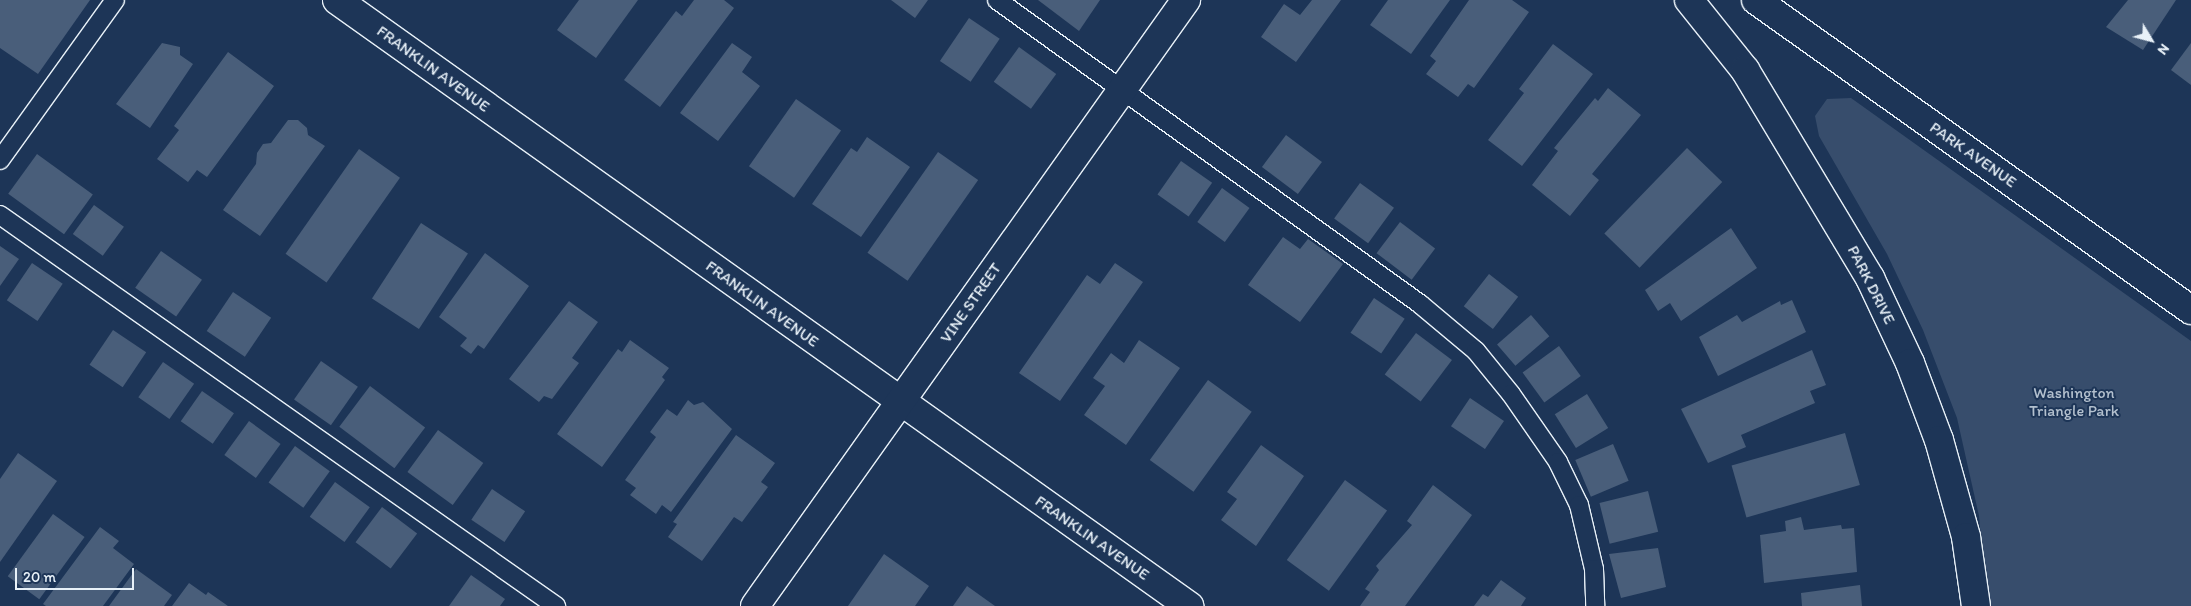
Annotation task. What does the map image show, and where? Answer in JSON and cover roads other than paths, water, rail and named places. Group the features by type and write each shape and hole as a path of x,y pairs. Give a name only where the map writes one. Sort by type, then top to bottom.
{"street":[{"name":"FRANKLIN AVENUE","path":"337,0 899,403 1189,606"},
{"name":"VINE STREET","path":"755,606 1186,0"},
{"name":"PARK DRIVE","path":"1689,0 1745,70 1870,278 1910,363 1938,440 1966,537 1976,606"},
{"name":"PARK AVENUE","path":"1756,0 2191,310"}],"lane":[{"path":"0,160 115,0"},
{"path":"997,0 1420,304 1476,351 1511,394 1558,462 1579,505 1594,569 1596,606"},
{"path":"0,215 556,606"}],"park label":[{"name":"Washington Triangle Park","path":"2074,402"}]}
